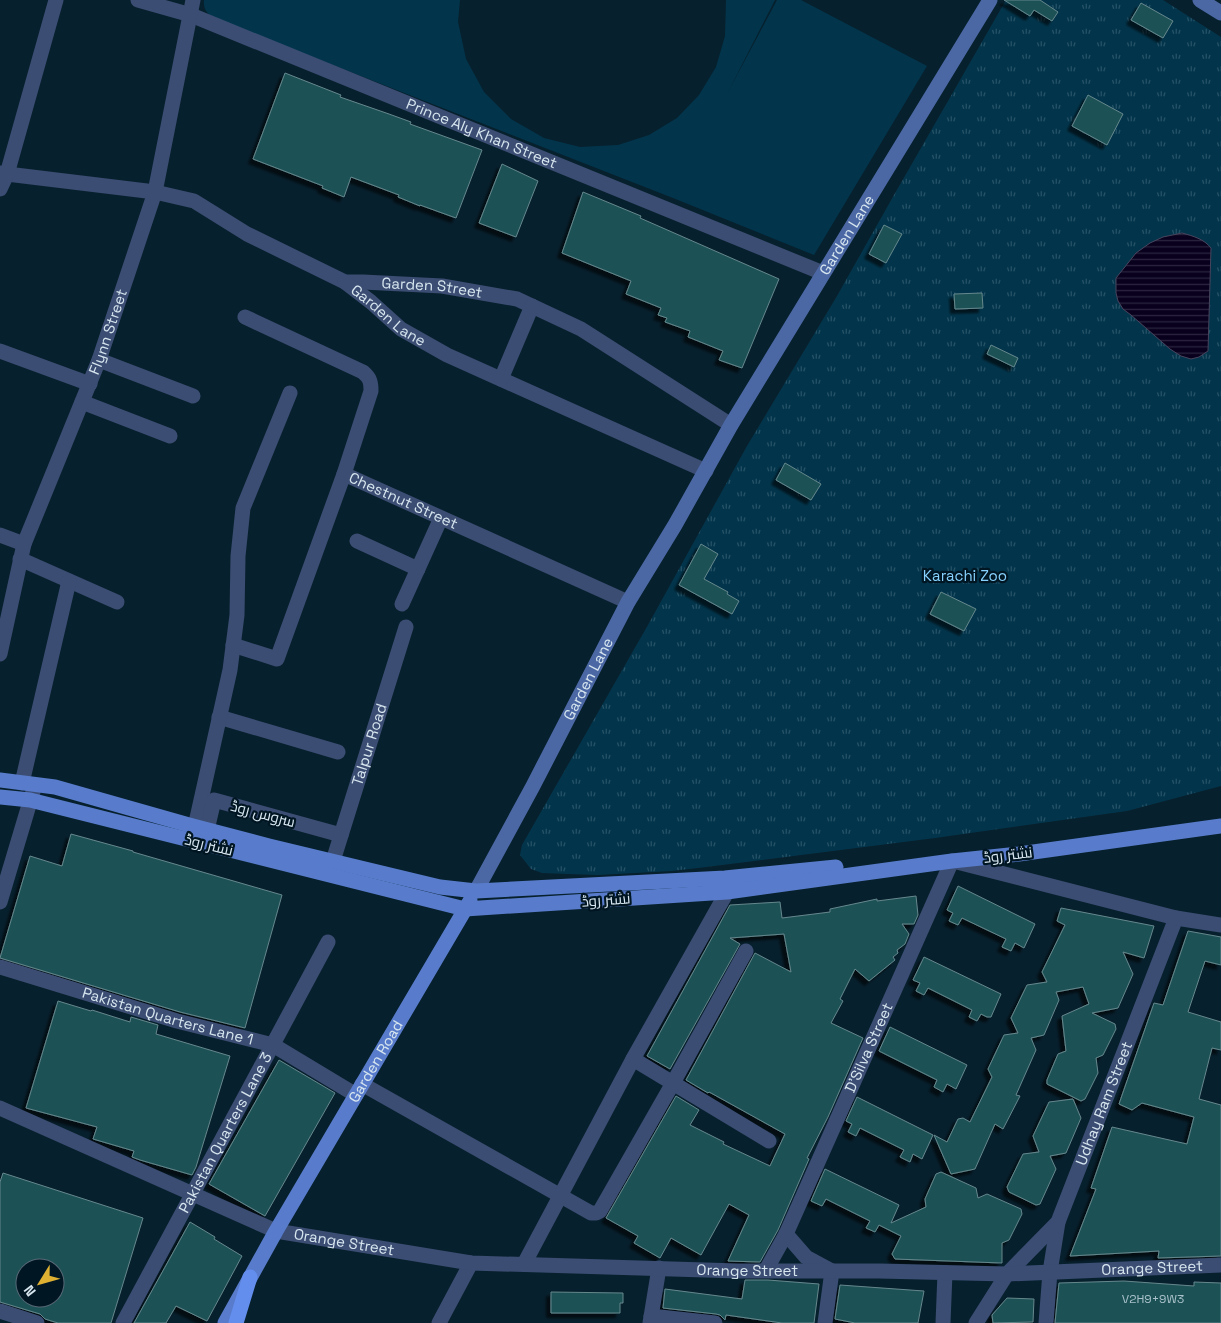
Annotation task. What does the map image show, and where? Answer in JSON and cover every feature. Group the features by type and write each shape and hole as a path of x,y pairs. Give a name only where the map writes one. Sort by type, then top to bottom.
{"highway":[{"path":"236,1323 250,1277"}],"main road":[{"name":"Garden Lane","path":"476,892 628,602 675,525 731,425 990,0"},
{"path":"1200,0 1221,13"},
{"name":"نشتر روڈ","path":"0,780 55,787 201,828 333,861 440,887 476,892 726,885 991,850 1221,815"},
{"name":"نشتر روڈ","path":"0,797 30,800 465,909 726,885 1029,853 1221,826"},
{"name":"Garden Road","path":"225,1323 276,1230 476,892"}],"street":[{"path":"0,189 56,0"},
{"name":"Prince Aly Khan Street","path":"138,0 192,8 563,168 823,273"},
{"name":"Flynn Street","path":"0,654 24,544 100,360 155,192 192,8"},
{"name":"Garden Street","path":"3,174 155,192 194,201 247,234 345,282 442,286 517,299 581,329 731,425"},
{"name":"Garden Lane","path":"345,282 401,329 447,355 706,471"},
{"path":"501,379 532,306"},
{"path":"245,316 368,376 372,383 371,391 344,474"},
{"path":"0,351 90,384"},
{"path":"100,360 193,396"},
{"path":"201,828 219,717 230,670 237,614 238,556 243,508 290,393"},
{"path":"82,402 170,436"},
{"name":"Chestnut Street","path":"233,645 277,659 344,474 628,602"},
{"path":"402,604 442,518"},
{"path":"0,535 24,544"},
{"path":"356,541 418,569"},
{"path":"20,560 117,602"},
{"path":"0,902 30,800 29,784 68,581"},
{"name":"Talpur Road","path":"333,861 406,627"},
{"path":"219,717 338,752"},
{"name":"سروس روڈ","path":"201,828 214,800 341,835"},
{"path":"952,861 1176,918 1221,925"},
{"name":"D'Silva Street","path":"766,1270 786,1234 952,861"},
{"path":"524,1264 726,885"},
{"name":"Udhay Ram Street","path":"976,1323 1007,1274 1058,1222 1176,918"},
{"name":"Pakistan Quarters Lane 3","path":"123,1323 328,942"},
{"name":"Pakistan Quarters Lane 1","path":"0,967 177,1021 273,1045 591,1213 596,1213 600,1211 673,1084 746,951"},
{"path":"632,1060 769,1141"},
{"name":"Orange Street","path":"0,1108 276,1230 471,1263 1007,1274 1221,1265"},
{"path":"1046,1323 1050,1272 1058,1222"},
{"path":"786,1234 806,1257 832,1271 825,1323"},
{"path":"440,1323 471,1263"},
{"path":"659,1268 650,1319 715,1323"},
{"path":"943,1323 945,1273"},
{"path":"0,1311 37,1323"}],"green space":[{"path":"204,0 460,0 458,22 466,59 484,92 511,119 544,138 580,147 618,145 649,135 677,118 699,95 716,67 725,36 726,0 775,0 727,94 777,0 801,0 927,66 814,255 215,19 206,11"},
{"name":"Karachi Zoo","path":"1006,0 1163,0 1221,37 1221,786 1127,811 698,868 597,875 542,873 531,869 520,855 522,845 648,625 747,446 837,296"}],"shaded area":[{"path":"1182,233 1202,240 1211,248 1208,351 1199,357 1191,359 1181,356 1170,349 1123,309 1116,293 1116,278 1136,253 1163,237"}],"building":[{"path":"1004,0 1040,0 1058,12 1052,21 1034,10 1030,16"},
{"path":"1141,3 1173,21 1163,38 1131,20"},
{"path":"285,73 341,95 340,97 482,150 456,218 420,206 398,197 399,195 351,177 344,197 322,188 323,186 253,159"},
{"path":"1088,95 1123,114 1107,145 1072,126"},
{"path":"502,164 538,181 516,237 479,223"},
{"path":"583,192 641,216 640,218 779,279 742,368 719,360 723,351 688,337 690,331 665,322 667,318 658,315 661,308 626,294 631,281 562,253"},
{"path":"884,225 902,234 886,263 869,254"},
{"path":"982,293 983,308 955,309 954,294"},
{"path":"991,345 1018,358 1014,367 987,354"},
{"path":"785,463 821,484 811,500 776,480"},
{"path":"701,544 718,554 704,579 728,592 727,594 739,601 732,614 679,585"},
{"path":"941,592 976,609 964,631 930,614"},
{"path":"71,834 282,895 245,1028 180,1012 0,958 30,856 62,866"},
{"path":"958,886 1035,924 1024,948 1015,943 1011,951 1002,947 1006,939 962,918 958,925 949,921 953,913 947,910"},
{"path":"916,896 918,915 914,924 902,924 909,934 905,944 897,950 898,953 893,957 895,960 869,981 855,969 840,999 843,1001 831,1023 863,1038 828,1117 807,1158 809,1159 778,1230 760,1262 728,1261 749,1215 729,1204 701,1255 671,1238 660,1258 634,1243 638,1236 606,1218 676,1096 699,1110 690,1125 724,1142 723,1144 770,1166 785,1134 686,1080 755,953 791,972 784,934 730,938 740,944 670,1069 647,1056 730,905 780,902 782,918 830,912 830,909 877,899 877,901"},
{"path":"1061,908 1154,926 1144,958 1123,952 1133,974 1118,1008 1092,1013 1115,1024 1116,1029 1103,1055 1096,1058 1098,1073 1085,1099 1081,1101 1047,1084 1058,1054 1066,1051 1062,1016 1089,1004 1083,987 1056,992 1059,1000 1044,1035 1031,1038 1036,1050 1016,1095 1020,1096 1003,1129 995,1124 975,1169 951,1174 934,1135 947,1142 958,1119 963,1118 970,1122 992,1077 988,1069 1004,1035 1018,1033 1011,1018 1027,985 1047,982 1042,972 1065,925 1057,921"},
{"path":"1188,931 1221,937 1221,965 1205,961 1188,1012 1221,1022 1221,1050 1212,1048 1199,1099 1221,1105 1221,1256 1158,1258 1159,1251 1070,1256 1096,1189 1091,1188 1112,1127 1187,1144 1194,1117 1142,1103 1132,1110 1119,1104 1154,1003 1163,1005"},
{"path":"924,957 1001,994 991,1017 981,1014 977,1021 969,1017 972,1010 928,988 924,995 916,991 920,983 913,980"},
{"path":"58,1001 130,1022 131,1017 158,1025 156,1034 230,1056 192,1175 140,1160 132,1157 134,1151 93,1139 97,1127 26,1108"},
{"path":"890,1027 967,1065 956,1089 947,1084 943,1092 934,1087 937,1080 879,1051"},
{"path":"279,1060 335,1093 265,1216 209,1184"},
{"path":"857,1097 933,1135 922,1159 913,1154 910,1162 900,1157 904,1150 860,1128 856,1136 848,1132 852,1124 846,1121"},
{"path":"1073,1099 1081,1118 1066,1153 1050,1156 1056,1169 1040,1204 1036,1205 1009,1192 1007,1187 1023,1154 1039,1152 1033,1136 1049,1102"},
{"path":"825,1169 899,1205 891,1223 926,1207 925,1199 936,1174 941,1172 976,1188 978,1198 987,1194 1021,1209 1022,1214 1009,1240 1002,1243 1002,1263 895,1259 892,1254 901,1236 879,1225 875,1232 866,1228 870,1221 826,1199 822,1206 811,1201"},
{"path":"3,1173 143,1218 111,1323 58,1323 45,1319 40,1314 20,1308 65,1308 65,1258 15,1258 15,1306 0,1302 0,1182"},
{"path":"190,1222 242,1256 207,1321 176,1306 166,1323 134,1323"},
{"path":"745,1280 819,1284 814,1323 782,1323 726,1315 725,1320 716,1314 663,1308 665,1289 742,1299"},
{"path":"1124,1281 1194,1286 1194,1282 1221,1283 1221,1323 1055,1323 1059,1283"},
{"path":"840,1285 924,1291 918,1323 855,1323 835,1319"},
{"path":"551,1292 623,1293 623,1303 620,1303 620,1313 551,1313"},
{"path":"1007,1298 1034,1299 1033,1322 993,1323 992,1315"}]}
